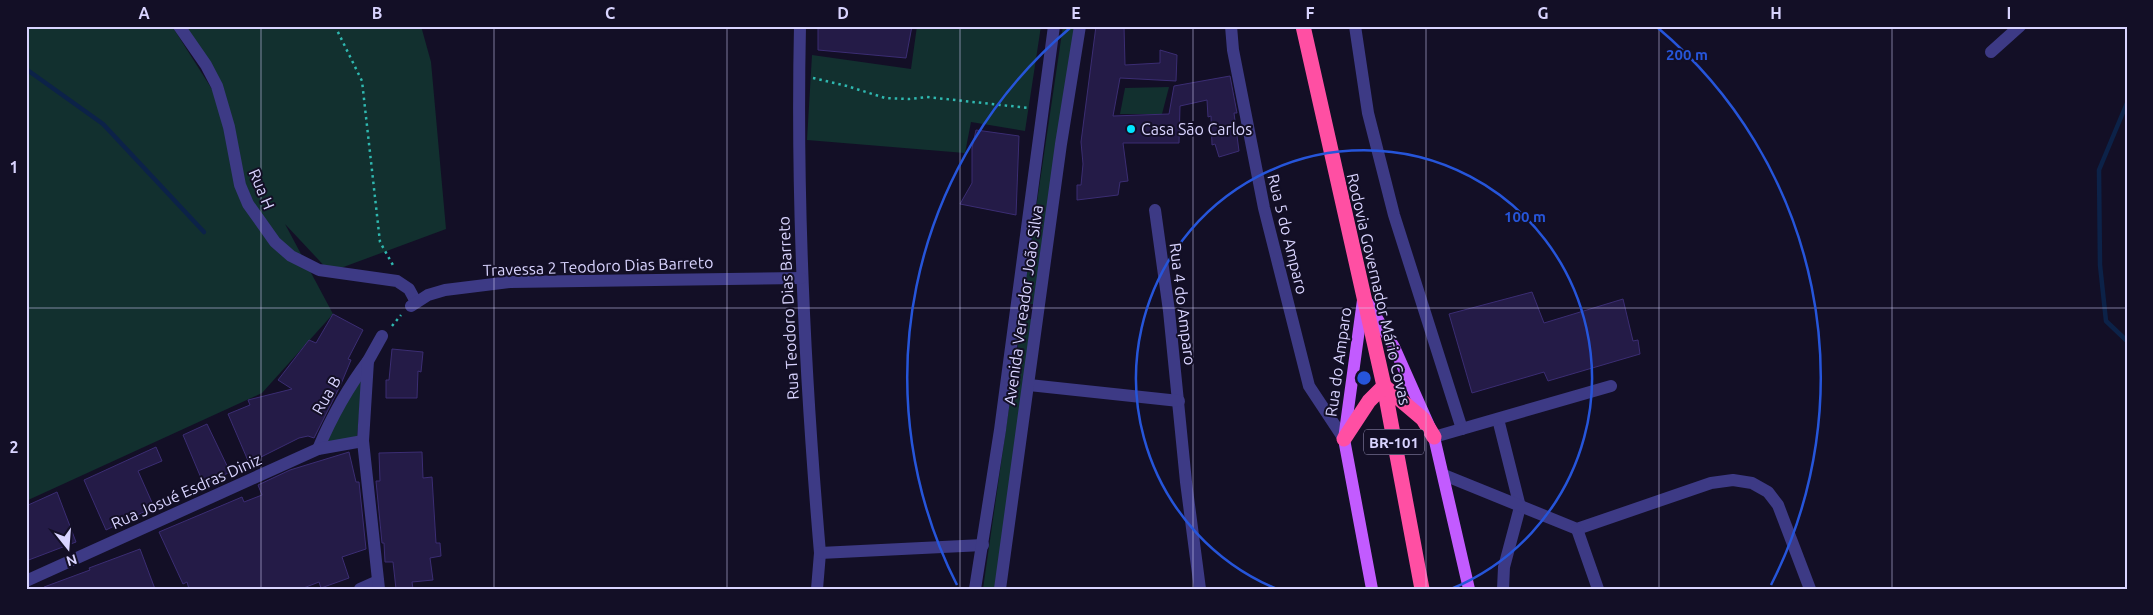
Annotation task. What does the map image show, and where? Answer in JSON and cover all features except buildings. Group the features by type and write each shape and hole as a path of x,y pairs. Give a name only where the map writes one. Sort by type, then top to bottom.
{"highway":[{"name":"Rodovia Governador Mário Covas","path":"1303,26 1384,386 1422,589"},
{"path":"1344,439 1369,401 1384,386 1423,419 1434,437"}],"main road":[{"name":"Rua do Amparo","path":"1363,295 1344,439 1372,589"},
{"name":"Rua do Amparo","path":"1363,295 1394,347 1434,437 1469,589"}],"street":[{"name":"Rua H","path":"179,26 206,65 217,86 229,127 240,185 248,204 275,242 291,256 319,270 384,278 403,284"},
{"name":"Rua Teodoro Dias Barreto","path":"800,26 801,278 820,553 817,589"},
{"name":"Avenida Vereador João Silva","path":"975,589 983,546 1015,320 1054,26"},
{"name":"Avenida Vereador João Silva","path":"1000,589 1061,144 1080,26"},
{"name":"Rua 5 do Amparo","path":"1231,26 1235,59 1264,208 1309,386 1344,439"},
{"path":"1356,26 1368,113 1394,215 1462,429"},
{"path":"1991,52 2020,26"},
{"name":"Rua 4 do Amparo","path":"1155,210 1169,311 1200,589"},
{"name":"Travessa 2 Teodoro Dias Barreto","path":"413,304 428,295 445,290 510,282 801,278"},
{"path":"403,284 413,304"},
{"path":"1015,320 1038,322"},
{"name":"Rua B","path":"318,449 328,424 347,388 368,361 382,336"},
{"path":"360,589 378,585 363,441 368,361"},
{"path":"1029,385 1179,401"},
{"path":"1434,437 1611,386"},
{"path":"1498,420 1520,507 1504,567 1503,589"},
{"name":"Rua Josué Esdras Diniz","path":"26,581 318,449 363,441"},
{"path":"1444,475 1577,529 1712,483 1733,480 1752,483 1768,492 1778,505 1810,589"},
{"path":"1577,529 1598,589"},
{"path":"985,532 1008,535"},
{"path":"820,553 983,546"}],"path":[{"path":"335,26 362,81 380,242 403,284"},
{"path":"799,76 847,86 886,98 909,99 927,97 1042,109"},
{"path":"382,336 413,304"}],"green space":[{"path":"26,26 172,26 222,105 178,26 421,26 431,62 446,229 330,272 285,224 333,314 262,393 26,501"},
{"path":"917,26 1041,26 1025,131 971,122 965,153 807,140 812,55 911,69"},
{"path":"1063,26 1082,26 1042,305 1022,303"},
{"path":"1169,87 1162,114 1120,114 1125,88"},
{"path":"1022,317 1039,321 999,589 983,589"},
{"path":"363,374 357,437 321,443"}],"waterway":[{"path":"26,69 103,124 204,232"},
{"path":"2127,103 2099,170 2100,265 2106,321 2127,341"}],"place":[{"name":"Casa São Carlos","path":"1131,129"}]}
